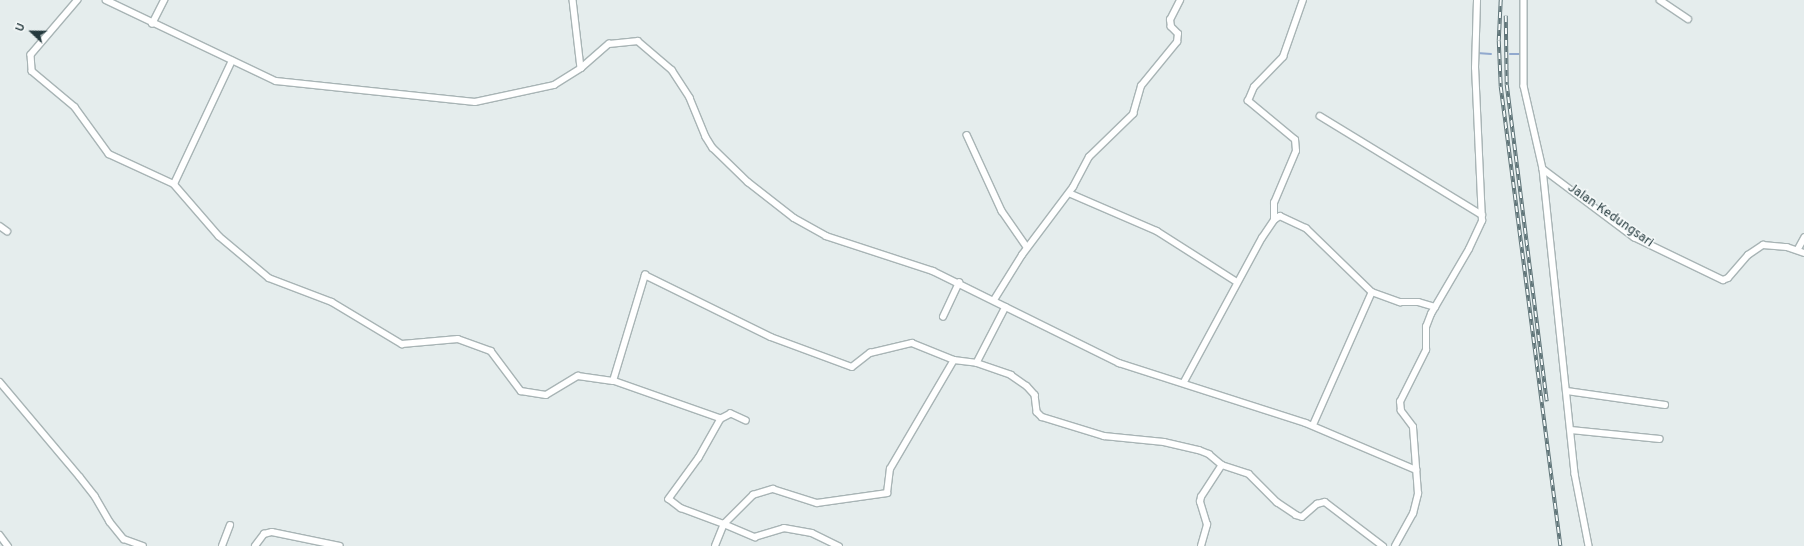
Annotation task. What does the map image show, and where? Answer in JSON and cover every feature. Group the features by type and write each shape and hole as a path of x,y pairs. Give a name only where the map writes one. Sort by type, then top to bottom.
{"street":[{"path":"78,0 31,55 32,70 75,107 109,154 174,184 219,236 269,278 332,302 402,344 458,339 491,351 521,391 546,395 578,376 613,381 721,419"},
{"path":"106,0 152,24 276,81 475,102 554,85 581,68 609,44 638,41 672,70 690,98 706,137 713,148 748,182 794,218 826,236 933,271 1119,363 1184,382 1313,425 1416,470"},
{"path":"152,24 164,0"},
{"path":"573,0 581,68"},
{"path":"994,300 1027,247 1069,193 1089,158 1133,114 1141,86 1177,42 1179,37 1171,27 1170,20 1180,0"},
{"path":"1274,220 1274,203 1296,151 1295,140 1248,101 1254,87 1283,56 1303,0"},
{"path":"1395,546 1416,504 1418,484 1413,427 1401,411 1400,402 1426,350 1426,327 1435,307 1469,249 1482,215 1475,68 1477,0"},
{"path":"1524,0 1524,86 1543,169 1578,492 1589,546"},
{"path":"1660,0 1688,19"},
{"path":"174,184 232,61"},
{"path":"1320,116 1482,215"},
{"path":"967,135 1002,211 1027,247"},
{"name":"Jalan Kedungsari","path":"1543,169 1634,236 1722,280 1728,278 1748,255 1763,245 1798,249 1804,253"},
{"path":"1069,193 1157,231 1237,282"},
{"path":"1184,382 1237,282 1274,220 1280,216 1285,216 1306,228 1372,292 1400,302 1418,302 1435,307"},
{"path":"0,226 7,231"},
{"path":"1798,249 1804,238"},
{"path":"613,381 645,276 771,337 852,366 870,352 912,343 954,360 977,363 1011,375 1024,383 1035,395 1037,412 1042,417 1104,436 1164,442 1199,450 1209,454 1222,465 1249,474 1283,506 1299,517 1303,516 1317,504 1328,504 1383,546"},
{"path":"943,317 959,283"},
{"path":"1313,425 1372,292"},
{"path":"977,363 1006,307"},
{"path":"715,546 724,524 753,495 773,490 817,503 887,493 890,469 954,360"},
{"path":"0,382 84,482 110,522 124,539 143,546"},
{"path":"1567,390 1665,405"},
{"path":"746,421 731,414 721,419 699,458 670,499 681,508 724,524 755,538 784,528 812,533 839,546"},
{"path":"1571,430 1660,439"},
{"path":"1201,546 1207,525 1200,502 1201,497 1222,465"},
{"path":"222,546 230,525"},
{"path":"255,546 264,534 272,532 340,546"},
{"path":"0,535 8,546"}],"waterway":[{"path":"1477,53 1491,54"},
{"path":"1510,54 1522,54"}],"railway":[{"path":"1501,0 1499,41 1501,87 1561,546"},
{"path":"1506,16 1507,85 1547,401"}]}
